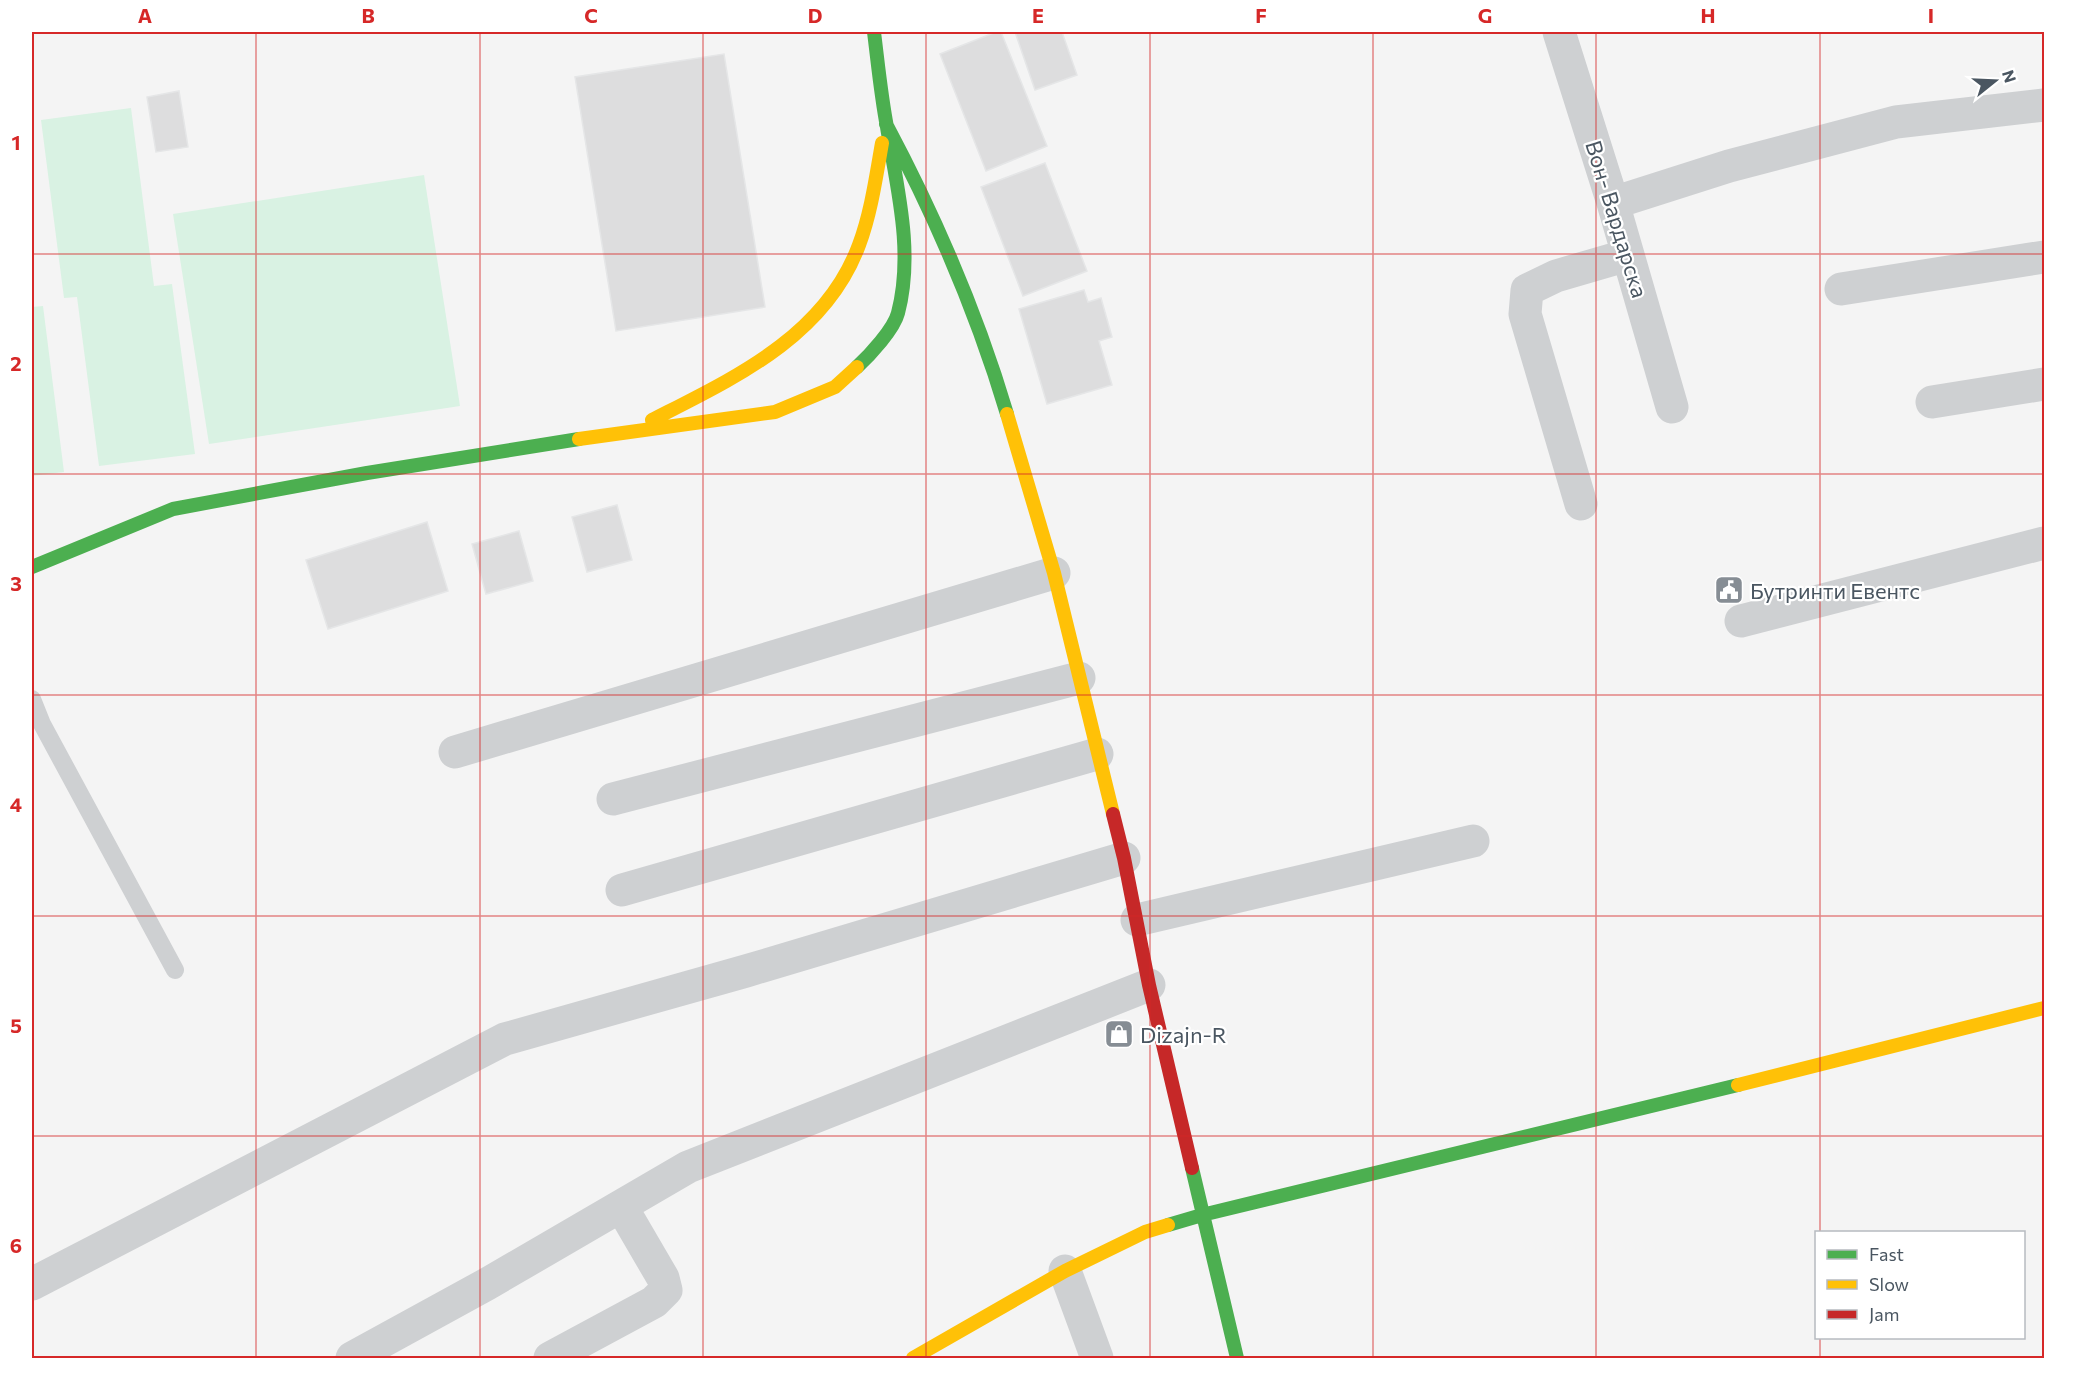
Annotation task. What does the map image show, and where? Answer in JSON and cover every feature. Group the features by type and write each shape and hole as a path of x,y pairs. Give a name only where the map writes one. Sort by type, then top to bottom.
{"street":[{"path":"32,567 173,509 367,473 635,430 775,412 835,387 874,351 898,315 906,264 901,212 874,32"},
{"name":"Вон- Вардарска","path":"1559,32 1613,203 1672,407"},
{"path":"1613,203 1729,166 1896,123 2044,105"},
{"path":"635,430 752,368 800,333 834,294 854,260 867,220 886,124"},
{"path":"886,124 917,183 956,269 1002,398 1054,573 1124,858 1149,985 1237,1359"},
{"path":"1581,504 1524,314 1527,290 1556,276 1628,255"},
{"path":"1841,289 2044,257"},
{"path":"1932,402 2044,384"},
{"path":"1741,621 2044,543"},
{"path":"455,752 1054,573"},
{"path":"613,799 1079,678"},
{"path":"622,890 1097,754"},
{"path":"1137,920 1473,841"},
{"path":"32,1284 506,1039 746,971 1124,858"},
{"path":"352,1359 488,1284 688,1167 1149,985"},
{"path":"913,1359 1065,1271 1145,1232 1202,1215 1759,1080 2044,1008"},
{"path":"550,1359 654,1302 666,1290 663,1278 621,1206"},
{"path":"1065,1271 1097,1359"}],"lane":[{"path":"32,699 42,724 175,970"}],"green space":[{"path":"131,108 154,286 172,284 195,454 99,466 77,297 64,298 41,120"},
{"path":"424,175 460,406 209,444 173,214"},
{"path":"43,306 64,472 32,476 32,307"}],"building":[{"path":"1001,32 1047,146 986,171 940,54"},
{"path":"1015,32 1062,32 1077,75 1035,90"},
{"path":"724,54 765,307 616,331 575,77"},
{"path":"179,91 188,147 156,152 147,97"},
{"path":"1045,163 1087,271 1023,296 981,187"},
{"path":"1084,290 1088,302 1101,298 1112,337 1099,341 1112,385 1047,404 1019,309"},
{"path":"617,505 632,560 587,572 572,517"},
{"path":"427,522 448,591 328,629 306,560"},
{"path":"519,531 533,581 486,594 472,544"}],"traffic: fast":[{"path":"857,367 881,342 892,326 898,313 903,290 902,220 874,32"},
{"path":"886,124 954,266 1007,414"},
{"path":"32,567 173,509 367,473 579,439"},
{"path":"1168,1225 1738,1085"},
{"path":"1192,1168 1237,1358"}],"traffic: slow":[{"path":"652,420 714,388 774,351 800,330 824,305 844,277 859,245 870,208 882,143"},
{"path":"579,439 775,412 835,387 857,367"},
{"path":"1007,414 1054,573 1113,814"},
{"path":"1738,1085 2044,1008"},
{"path":"913,1358 1065,1271 1145,1232 1168,1225"}],"traffic: jam":[{"path":"1113,814 1149,985 1192,1168"}],"place":[{"name":"Бутринти Евентс","path":"1729,590"},
{"name":"Dizajn-R","path":"1119,1034"}]}
